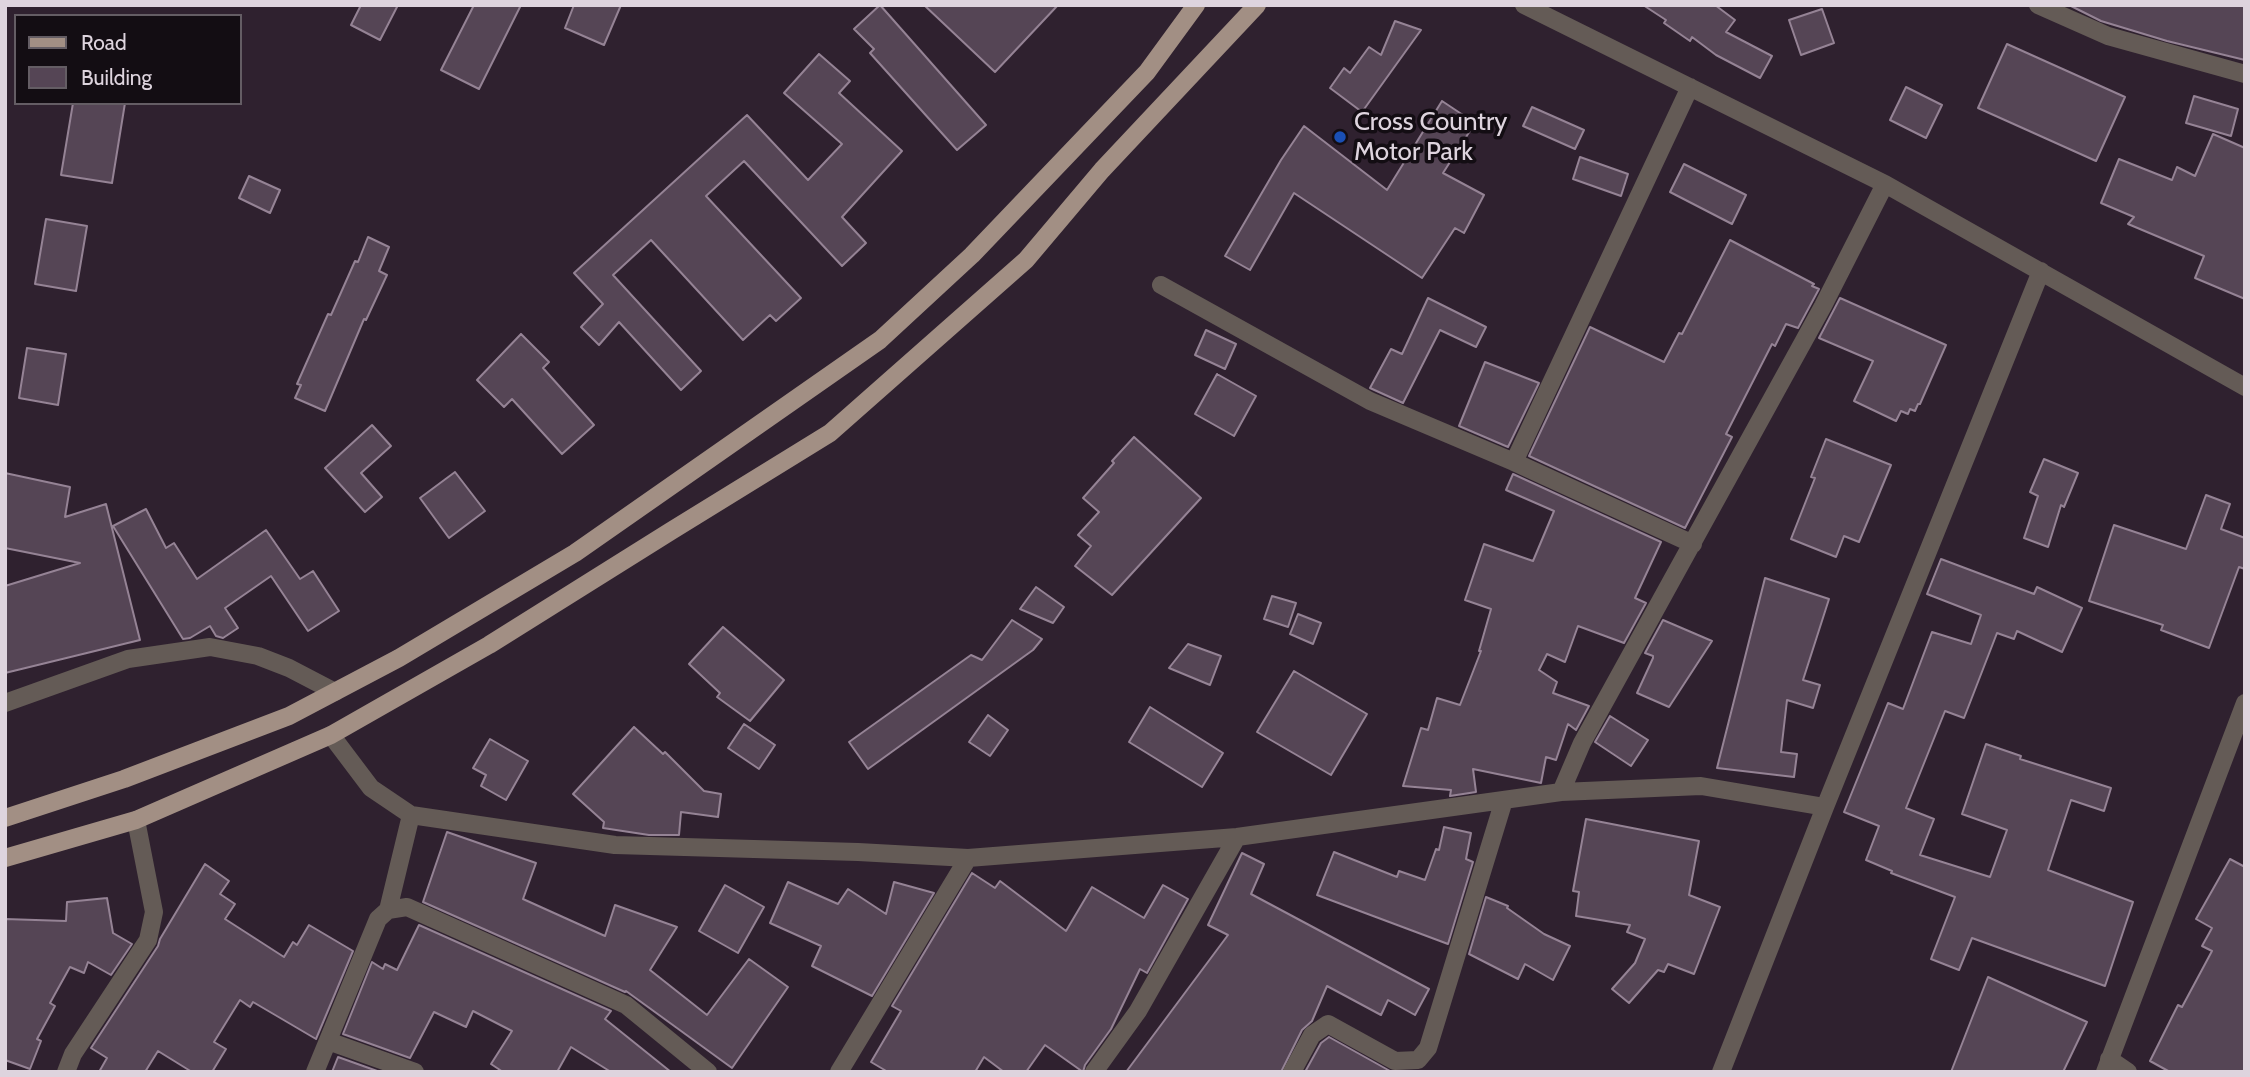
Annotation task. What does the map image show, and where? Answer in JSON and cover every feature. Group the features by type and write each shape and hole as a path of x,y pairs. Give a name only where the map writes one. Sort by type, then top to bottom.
{"main road":[{"path":"5,818 124,779 289,716 399,658 575,553 880,340 972,255 1147,72 1196,5"},
{"path":"5,858 136,820 331,735 489,645 830,433 1026,260 1102,170 1257,5"}],"street":[{"path":"1524,5 1885,184 2245,387"},
{"path":"2038,5 2108,36 2245,74"},
{"path":"1514,462 1690,87"},
{"path":"1561,793 1582,743 1823,306 1885,184"},
{"path":"1721,1072 2041,271"},
{"path":"1161,285 1370,401 1514,462 1693,544"},
{"path":"5,703 128,659 210,647 258,656 335,692"},
{"path":"2128,1072 2107,1065 2245,703"},
{"path":"331,735 371,788 411,815 615,845 968,858 1237,837 1561,793 1701,786 1825,807"},
{"path":"1292,1072 1312,1035 1328,1024 1395,1061 1418,1059 1428,1048 1504,800"},
{"path":"388,910 411,815"},
{"path":"66,1072 73,1054 148,940 154,912 136,820"},
{"path":"1094,1072 1139,1011 1237,837"},
{"path":"839,1072 968,858"},
{"path":"315,1072 378,919 388,910 407,906 626,1005 708,1072"},
{"path":"328,1041 415,1072"}],"building":[{"path":"361,5 398,5 380,40 351,25"},
{"path":"474,5 521,5 479,89 441,70"},
{"path":"574,5 621,5 604,45 565,28"},
{"path":"880,5 986,125 957,150 870,53 874,49 854,29"},
{"path":"924,5 1058,5 995,72"},
{"path":"1643,5 1715,5 1735,20 1726,32 1772,56 1760,78 1716,55 1692,37 1690,41"},
{"path":"2069,5 2245,5 2245,60 2101,21"},
{"path":"1822,9 1834,43 1801,55 1789,20"},
{"path":"1395,21 1421,30 1362,112 1330,88 1344,68 1350,73 1369,47 1381,55"},
{"path":"2007,44 2125,97 2096,161 1978,108"},
{"path":"819,54 850,81 839,93 902,151 842,217 866,243 842,266 744,161 706,196 801,298 776,321 770,315 743,340 651,240 613,275 701,371 681,390 619,322 599,345 581,327 603,304 574,273 747,115 808,180 842,144 784,93"},
{"path":"1906,87 1942,105 1926,138 1890,120"},
{"path":"2194,96 2238,109 2231,136 2186,123"},
{"path":"1442,101 1475,123 1443,173 1484,195 1464,233 1455,228 1422,278 1294,193 1250,270 1225,256 1304,126 1387,190"},
{"path":"73,105 125,105 112,183 61,175"},
{"path":"1532,107 1584,130 1575,149 1523,126"},
{"path":"2213,134 2245,148 2245,299 2195,278 2204,256 2128,224 2134,217 2101,203 2119,159 2172,180 2177,167 2195,176"},
{"path":"1580,157 1628,174 1621,196 1573,179"},
{"path":"1684,164 1746,195 1732,224 1670,192"},
{"path":"249,176 280,190 270,213 239,198"},
{"path":"46,219 87,226 76,291 35,284"},
{"path":"368,237 389,247 379,271 387,275 366,320 364,319 325,411 295,398 301,385 297,384 328,314 331,315"},
{"path":"1730,240 1819,289 1798,328 1786,324 1775,346 1772,344 1726,434 1732,437 1685,528 1529,456 1590,327 1664,362 1679,333 1682,334"},
{"path":"1428,298 1486,327 1476,347 1440,330 1403,403 1370,388 1391,349 1402,354"},
{"path":"1840,298 1946,345 1915,411 1910,409 1908,414 1901,411 1896,421 1854,401 1873,361 1819,338"},
{"path":"1206,330 1236,344 1225,369 1195,355"},
{"path":"521,334 549,362 543,368 594,425 562,454 512,399 504,407 477,380"},
{"path":"27,348 66,354 58,405 19,398"},
{"path":"1485,362 1539,383 1508,447 1459,426"},
{"path":"1217,374 1256,396 1234,436 1195,414"},
{"path":"372,425 391,446 361,473 382,497 365,512 325,468"},
{"path":"1134,437 1201,498 1112,595 1075,566 1091,546 1078,535 1099,512 1083,498"},
{"path":"1826,439 1891,465 1859,542 1844,536 1836,557 1791,539 1815,478 1811,477"},
{"path":"2044,459 2078,473 2064,507 2061,505 2048,547 2024,538 2038,496 2030,492"},
{"path":"455,472 485,511 449,538 420,498"},
{"path":"5,473 70,487 65,517 106,504 140,640 5,673 5,586 80,563 5,548"},
{"path":"1513,474 1661,542 1635,598 1646,603 1624,643 1578,626 1565,662 1547,654 1539,670 1557,682 1553,693 1589,706 1576,730 1568,724 1556,760 1546,757 1541,783 1473,769 1476,792 1450,796 1451,790 1403,786 1421,728 1428,730 1437,698 1460,705 1481,651 1491,609 1465,600 1484,544 1533,561 1554,511 1506,490"},
{"path":"2206,495 2230,504 2221,529 2245,538 2245,569 2239,567 2209,648 2161,630 2163,625 2089,601 2114,525 2186,549"},
{"path":"146,509 166,548 174,543 197,579 266,530 300,579 313,571 339,611 308,631 271,576 225,608 238,628 223,638 216,636 210,626 190,638 183,639 113,526"},
{"path":"1941,559 2034,594 2037,587 2082,608 2062,652 2017,631 2014,639 1997,633 1964,718 1945,711 1906,808 1934,819 1920,855 1990,877 2007,830 1962,814 1986,744 2021,756 2020,759 2111,788 2104,811 2071,800 2048,870 2133,902 2105,986 1972,938 1959,970 1931,959 1955,897 1891,873 1892,871 1866,860 1879,826 1844,812 1888,703 1903,709 1932,632 1971,644 1981,615 1927,594"},
{"path":"1765,578 1829,599 1803,680 1820,685 1813,708 1787,700 1781,752 1797,754 1794,777 1717,768"},
{"path":"1036,587 1064,607 1053,623 1020,609"},
{"path":"1272,596 1296,603 1288,627 1264,619"},
{"path":"1298,614 1321,623 1313,644 1290,634"},
{"path":"1012,620 1042,639 1033,650 868,769 849,742 971,655 982,660"},
{"path":"1663,620 1712,641 1669,707 1637,693 1653,658 1645,653"},
{"path":"723,627 784,680 750,721 717,697 720,693 689,664"},
{"path":"1188,644 1221,656 1210,685 1169,668"},
{"path":"1294,671 1367,714 1331,775 1257,732"},
{"path":"1150,707 1223,753 1202,787 1129,742"},
{"path":"988,715 1008,730 990,756 969,742"},
{"path":"1610,716 1648,740 1631,766 1595,742"},
{"path":"744,724 775,745 759,769 728,748"},
{"path":"634,727 663,754 665,752 704,791 721,794 718,817 681,812 679,835 649,835 603,828 604,822 573,794"},
{"path":"490,739 528,761 506,800 481,786 486,775 473,768"},
{"path":"1586,819 1699,841 1689,895 1720,907 1694,974 1668,964 1664,972 1658,970 1629,1003 1612,989 1635,963 1645,939 1627,932 1630,925 1576,916 1579,892 1573,891"},
{"path":"1444,827 1471,833 1466,859 1473,862 1448,944 1317,895 1334,852 1397,877 1399,871 1425,880 1436,849 1439,850"},
{"path":"447,832 536,863 523,899 605,936 615,905 677,927 650,970 707,1015 749,959 788,987 732,1068 626,991 423,902"},
{"path":"1242,853 1264,864 1251,894 1429,989 1415,1015 1388,1000 1381,1015 1327,986 1312,1021 1302,1030 1281,1072 1126,1072 1228,935 1208,925"},
{"path":"2230,859 2245,867 2245,1072 2170,1072 2150,1061 2178,1005 2182,1007 2212,951 2202,946 2212,928 2196,919"},
{"path":"205,864 229,881 220,894 235,904 225,919 284,957 293,942 297,945 309,925 353,951 316,1039 253,1002 250,1007 240,1000 214,1042 226,1049 212,1072 192,1072 158,1051 145,1072 99,1072 107,1058 91,1048 158,946"},
{"path":"972,873 995,888 1000,881 1066,931 1092,887 1144,918 1163,885 1188,899 1147,973 1140,969 1111,1029 1085,1065 1083,1072 1045,1045 1026,1072 1004,1072 984,1057 975,1072 888,1072 871,1062 901,1011 892,1006"},
{"path":"788,882 838,904 848,889 886,914 894,882 934,893 872,996 812,966 821,946 770,923"},
{"path":"725,885 764,907 738,953 699,931"},
{"path":"1486,897 1508,906 1507,908 1544,934 1570,946 1553,980 1525,964 1518,979 1469,954"},
{"path":"107,898 113,933 132,944 111,975 88,962 84,973 70,967 50,1003 55,1006 37,1039 41,1041 30,1069 5,1060 5,919 66,921 67,902"},
{"path":"419,925 611,1011 605,1019 671,1072 611,1072 571,1047 557,1072 503,1072 491,1064 512,1031 473,1011 466,1027 434,1012 410,1058 343,1034 372,962 383,969 385,964 397,970"},
{"path":"1988,977 2087,1022 2063,1072 1951,1072"},
{"path":"1329,1037 1392,1072 1305,1072 1321,1043"},
{"path":"338,1057 380,1072 332,1072"}],"place":[{"name":"Cross Country Motor Park","path":"1340,137"}]}
